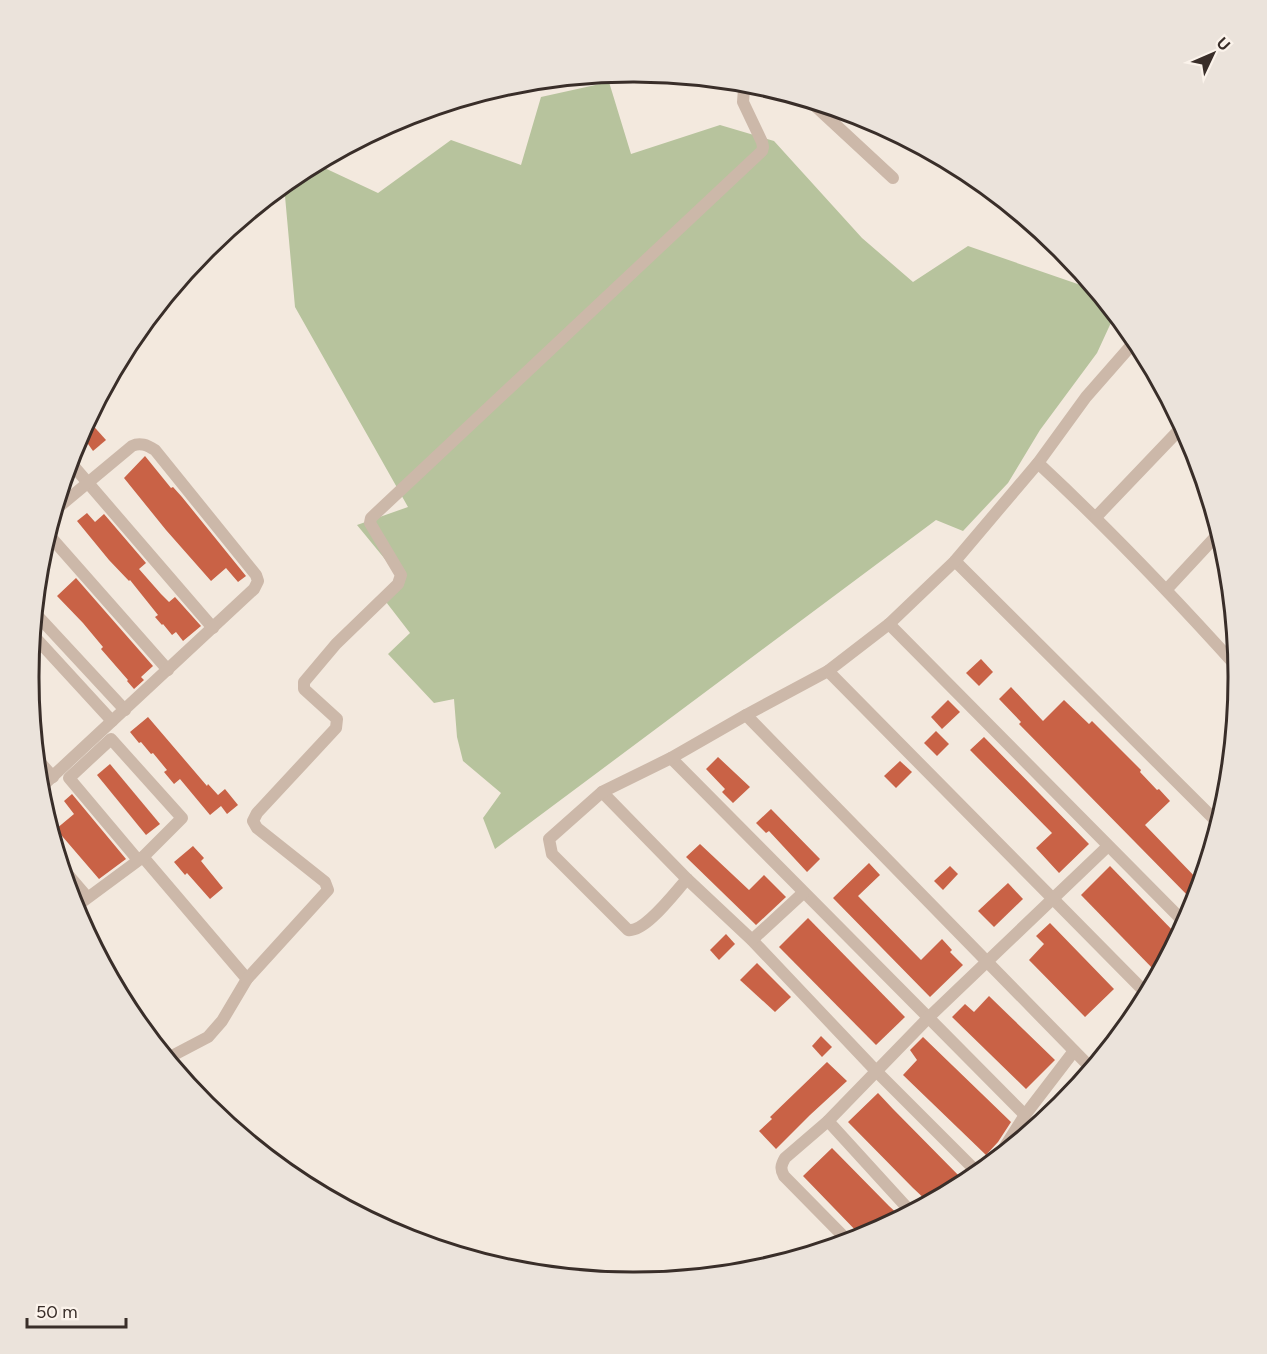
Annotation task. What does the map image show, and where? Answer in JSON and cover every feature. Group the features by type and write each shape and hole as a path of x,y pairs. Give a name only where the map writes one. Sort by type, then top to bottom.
{"street":[{"path":"175,1054 208,1037 222,1021 247,979 328,890 325,882 257,828 254,821 257,813 336,728 338,723 337,719 304,689 304,682 336,644 398,584 400,579 401,575 370,524 370,518 762,151 764,147 743,102 744,93"},
{"path":"823,114 893,178"},
{"path":"687,879 645,925 633,931 624,928 552,854 549,839 602,792 671,758 828,671 889,624 955,561 1038,463 1086,397 1129,348"},
{"path":"1096,518 1176,433"},
{"path":"48,781 254,589 258,581 256,575 155,450 148,446 136,444 66,501"},
{"path":"1038,463 1167,589 1227,655"},
{"path":"76,470 213,628"},
{"path":"1167,589 1212,540"},
{"path":"55,542 168,670"},
{"path":"955,561 1211,816"},
{"path":"42,620 125,710"},
{"path":"889,624 1107,847 1178,916"},
{"path":"40,642 112,721"},
{"path":"828,671 1140,987"},
{"path":"746,715 1085,1062"},
{"path":"83,901 140,859 182,818 111,739 69,778 140,859 193,913 247,979"},
{"path":"671,758 1025,1115"},
{"path":"46,770 53,777"},
{"path":"602,792 687,879 752,940 877,1072 971,1166"},
{"path":"841,1234 781,1171 785,1158 828,1121 929,1017 1107,847"},
{"path":"77,886 87,897"},
{"path":"752,940 803,893"},
{"path":"1013,1134 1074,1051"},
{"path":"828,1121 905,1205"}],"green space":[{"path":"609,83 631,154 720,125 774,141 862,238 913,282 968,246 1080,285 1111,323 1097,353 1040,430 1008,483 963,531 936,520 495,849 483,818 501,793 463,761 457,737 454,699 434,703 388,654 410,633 383,598 398,575 357,525 408,507 295,307 285,196 326,169 378,193 451,140 521,165 541,97"}],"building":[{"path":"94,427 106,440 93,451 87,442"},
{"path":"145,456 171,488 173,487 182,497 246,576 238,582 226,568 211,581 166,530 124,478"},
{"path":"87,513 95,522 104,514 146,563 139,569 169,602 175,597 201,626 183,641 176,632 172,635 155,617 158,615 130,580 109,560 77,521"},
{"path":"76,578 153,666 141,677 144,680 134,689 101,649 103,647 57,596"},
{"path":"981,659 993,672 979,686 966,673"},
{"path":"1011,687 1043,721 1064,700 1089,724 1092,721 1141,770 1140,772 1170,801 1145,825 1193,875 1187,895 1019,724 1021,722 999,699"},
{"path":"948,700 960,712 942,729 931,717"},
{"path":"148,717 207,786 208,784 218,795 225,789 238,805 227,814 221,806 210,815 180,779 174,784 164,772 167,770 153,753 151,754 130,732"},
{"path":"936,731 949,744 937,756 924,743"},
{"path":"984,737 1089,844 1059,873 1036,848 1052,833 970,750"},
{"path":"718,757 750,787 733,803 722,792 725,789 706,769"},
{"path":"900,761 912,772 896,788 884,776"},
{"path":"110,764 160,824 146,835 97,775"},
{"path":"72,794 126,859 99,879 60,833 58,827 74,814 64,801"},
{"path":"771,809 820,859 807,872 769,831 766,833 756,823"},
{"path":"700,844 749,890 764,875 786,897 756,925 686,857"},
{"path":"193,846 204,858 201,861 223,888 210,899 174,862"},
{"path":"869,863 880,875 858,896 921,960 942,939 952,950 950,952 963,965 930,997 833,898"},
{"path":"950,866 958,874 943,890 934,881"},
{"path":"1110,866 1172,930 1152,967 1081,895"},
{"path":"1008,883 1023,899 994,927 978,911"},
{"path":"808,918 905,1017 876,1045 779,947"},
{"path":"1050,923 1114,989 1085,1017 1029,960 1044,944 1036,936"},
{"path":"726,934 735,944 719,960 710,950"},
{"path":"757,963 791,997 775,1012 740,980"},
{"path":"989,996 1055,1060 1026,1089 952,1017 965,1004 974,1012"},
{"path":"821,1036 832,1047 822,1057 812,1046"},
{"path":"923,1037 1011,1122 986,1155 903,1075 917,1060 910,1050"},
{"path":"827,1062 847,1081 776,1149 759,1131 772,1119 770,1117"},
{"path":"878,1093 958,1175 922,1197 848,1122"},
{"path":"832,1148 894,1211 854,1229 803,1176"}]}
